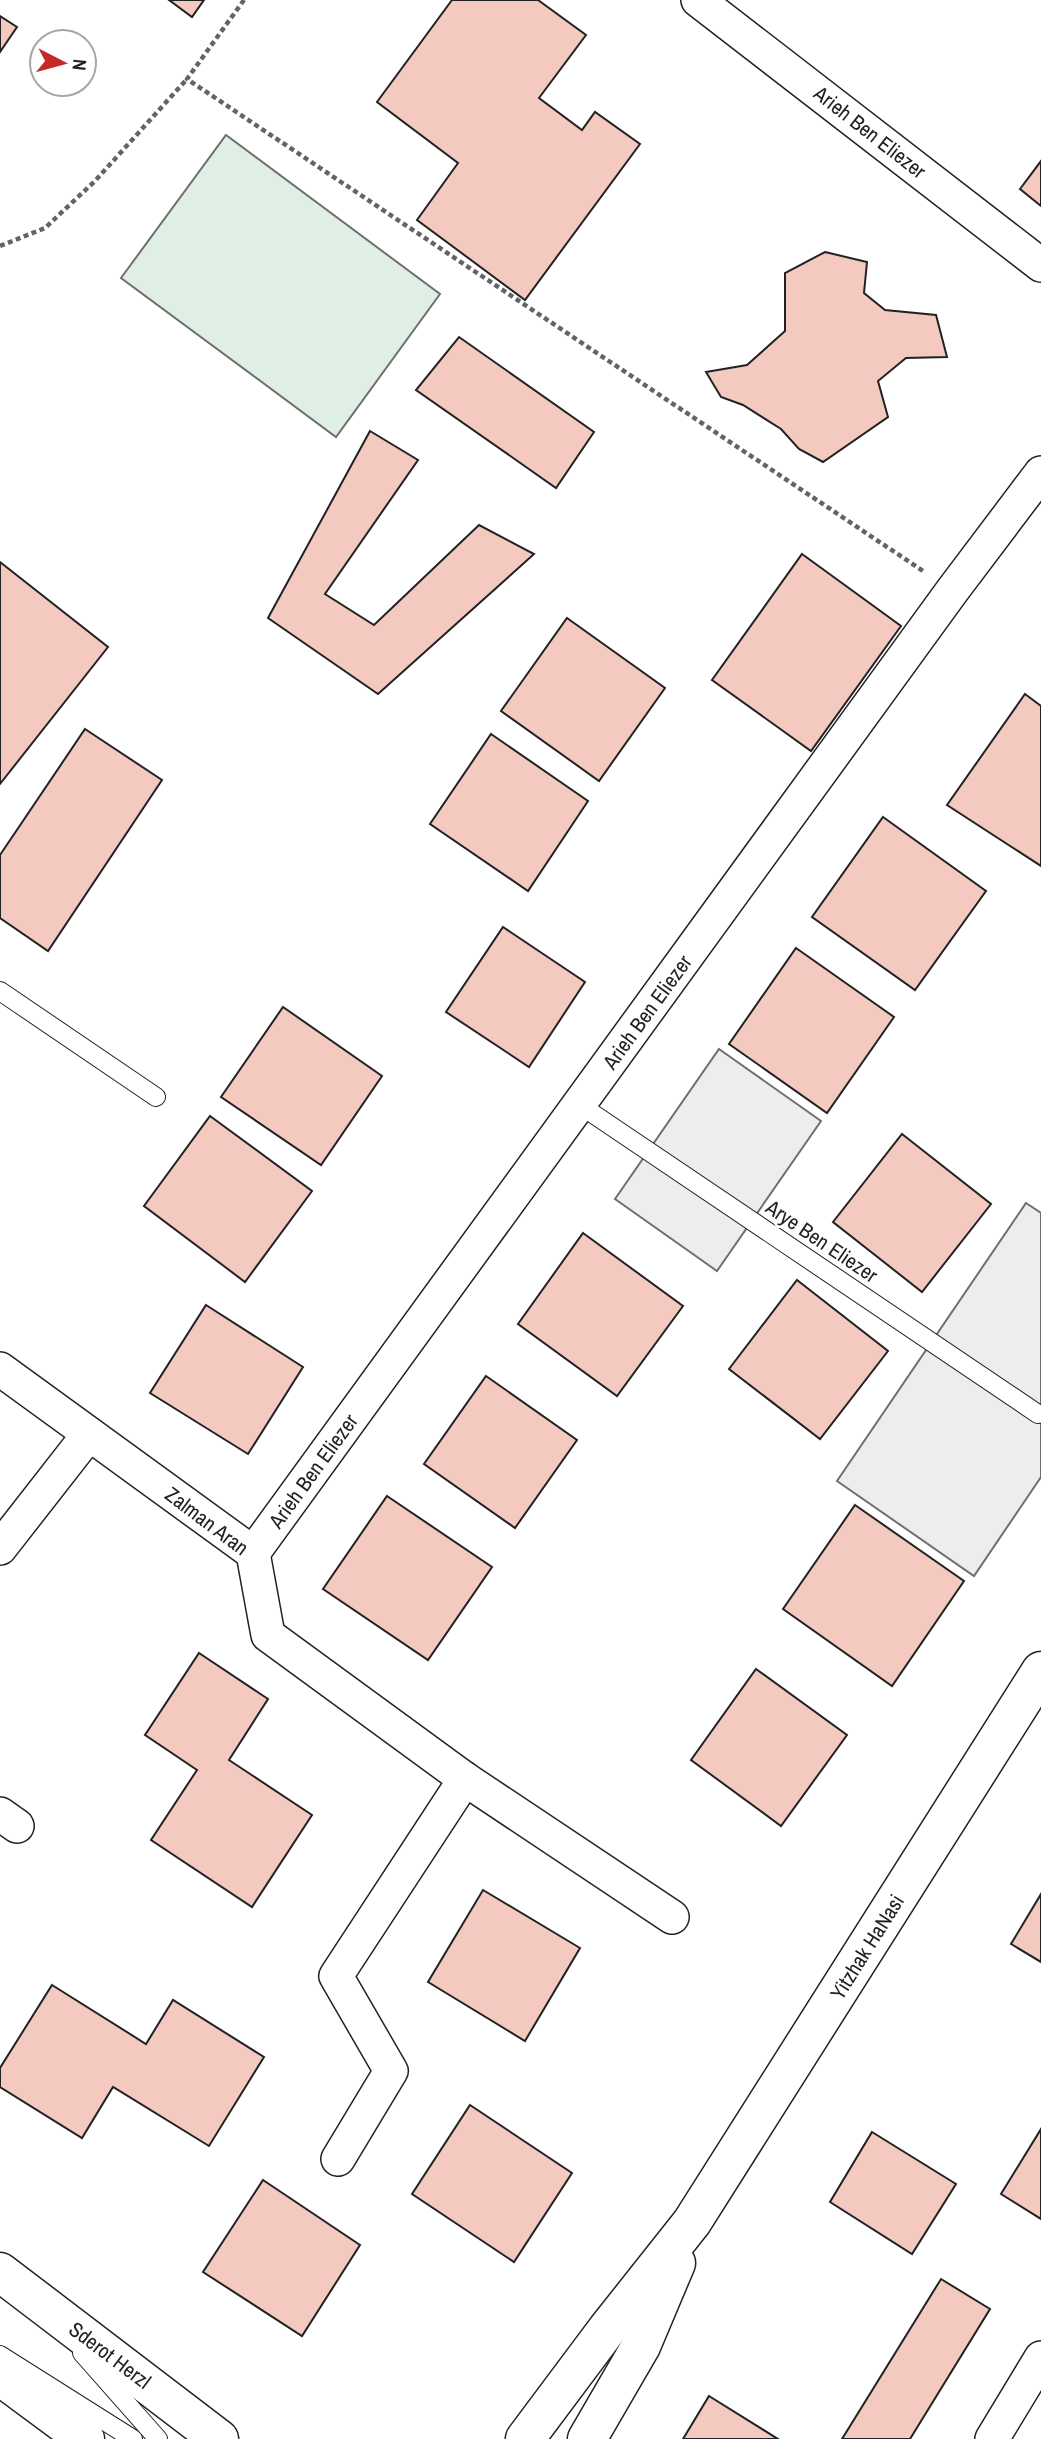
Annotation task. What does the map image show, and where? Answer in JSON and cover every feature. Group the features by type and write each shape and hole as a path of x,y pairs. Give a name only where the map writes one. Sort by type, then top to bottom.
{"main road":[{"name":"Yitzhak HaNasi","path":"525,2439 692,2222 1041,1671"},
{"name":"Yitzhak HaNasi","path":"587,2439 641,2346 692,2222"},
{"name":"Sderot Herzl","path":"0,2272 219,2439"},
{"path":"0,2376 85,2439"}],"street":[{"name":"Arieh Ben Eliezer","path":"698,0 1041,265"},
{"name":"Arieh Ben Eliezer","path":"253,1553 952,591 1041,473"},
{"name":"Zalman Aran","path":"0,1369 253,1553 268,1635 465,1779 672,1916"},
{"path":"0,1548 89,1434"},
{"path":"338,2159 391,2071 336,1976 465,1779"},
{"path":"992,2439 1041,2358"}],"lane":[{"path":"0,991 156,1097"},
{"name":"Arye Ben Eliezer","path":"580,1105 1038,1414"},
{"path":"30,2295 158,2439"},
{"path":"0,2355 132,2439"}],"path":[{"path":"0,246 45,228 95,181 187,79 244,0"},
{"path":"187,79 952,591"}],"green space":[{"path":"226,135 440,294 336,437 121,278"}],"shaded area":[{"path":"719,1049 821,1121 717,1271 615,1199"},
{"path":"1026,1203 1041,1213 1041,1477 974,1576 837,1481"}],"building":[{"path":"169,0 204,0 192,17"},
{"path":"452,0 538,0 586,35 539,98 582,130 595,112 640,144 525,300 417,220 458,163 377,102"},
{"path":"0,16 17,27 0,52"},
{"path":"1041,161 1041,206 1020,189"},
{"path":"825,252 867,262 864,293 885,310 936,315 947,357 906,358 878,381 888,417 823,462 799,449 781,429 743,405 721,397 706,372 747,365 785,331 785,273"},
{"path":"459,337 594,432 556,488 416,390"},
{"path":"370,431 418,460 325,594 374,625 479,525 534,554 378,694 268,618"},
{"path":"802,554 901,626 811,751 712,680"},
{"path":"0,562 108,647 0,784"},
{"path":"567,618 665,688 599,781 501,711"},
{"path":"1025,694 1041,706 1041,866 947,805"},
{"path":"85,729 162,780 48,951 0,918 0,855"},
{"path":"491,734 588,801 528,891 430,824"},
{"path":"883,817 986,891 915,990 812,917"},
{"path":"503,927 585,982 529,1067 446,1012"},
{"path":"796,948 894,1017 827,1113 729,1044"},
{"path":"283,1007 382,1076 321,1165 221,1097"},
{"path":"210,1116 312,1191 245,1282 144,1206"},
{"path":"902,1134 991,1204 922,1292 833,1222"},
{"path":"583,1233 683,1306 617,1396 518,1324"},
{"path":"797,1280 888,1351 820,1439 729,1369"},
{"path":"206,1305 303,1367 248,1454 150,1393"},
{"path":"486,1376 577,1440 515,1528 424,1464"},
{"path":"387,1496 492,1567 428,1660 323,1589"},
{"path":"855,1505 964,1581 892,1686 783,1609"},
{"path":"199,1653 268,1699 229,1760 312,1815 252,1907 151,1840 197,1770 145,1735"},
{"path":"756,1669 847,1735 781,1826 691,1760"},
{"path":"483,1890 580,1948 525,2041 428,1982"},
{"path":"1041,1894 1041,1962 1011,1944"},
{"path":"52,1985 146,2044 173,2000 264,2057 209,2146 113,2087 82,2138 0,2087 0,2068"},
{"path":"470,2105 572,2173 514,2262 412,2194"},
{"path":"1041,2129 1041,2219 1001,2194"},
{"path":"872,2132 956,2184 912,2254 830,2202"},
{"path":"263,2180 360,2245 302,2336 203,2272"},
{"path":"941,2279 990,2309 910,2439 842,2439"},
{"path":"709,2396 778,2439 683,2439"}]}
